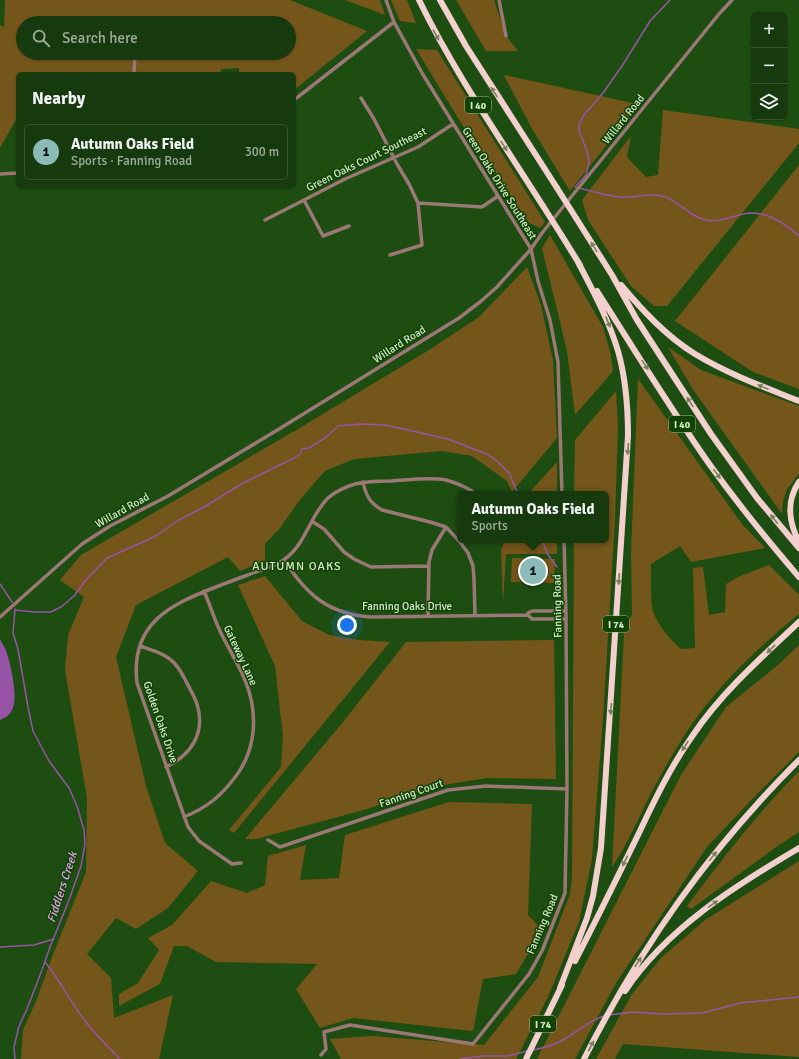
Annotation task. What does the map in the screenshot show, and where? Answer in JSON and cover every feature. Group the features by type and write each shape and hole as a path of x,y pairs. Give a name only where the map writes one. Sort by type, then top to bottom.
{"highway":[{"name":"I 40","path":"419,0 434,31 458,72 684,427 710,465 756,525 799,577"},
{"name":"I 40","path":"440,0 469,52 612,275 637,320 712,434 757,498 799,548"},
{"name":"I 74","path":"526,1059 560,988 587,918 593,896 601,848 628,436 626,389 618,351 604,315 578,262"},
{"path":"612,275 659,326 694,353 734,375 799,401"},
{"path":"799,482 791,502 790,516 799,542"},
{"path":"560,988 594,925 662,786 677,759 702,723 726,693 799,622"},
{"path":"584,1059 634,967 687,889 744,818 799,760"},
{"path":"598,1032 637,975 649,960 676,934 713,904 799,848"}],"street":[{"name":"Green Oaks Drive Southeast","path":"386,0 394,22 422,73 531,249"},
{"path":"499,0 506,36"},
{"name":"Willard Road","path":"0,617 82,544 110,526 168,496 279,429 458,318 480,302 497,287 531,249 542,233 719,14 732,0"},
{"path":"296,98 394,22"},
{"path":"134,72 135,60"},
{"path":"361,98 374,119 418,203 422,245 390,255"},
{"name":"Green Oaks Court Southeast","path":"265,220 345,179 418,147 453,124"},
{"path":"0,174 16,173"},
{"path":"418,203 482,207 498,196"},
{"path":"304,200 323,236 349,226"},
{"path":"531,249 538,281 550,320 558,362 562,491"},
{"name":"Golden Oaks Drive","path":"241,863 232,864 199,841 191,833 184,817 137,683 136,664 140,646 149,628 160,616 175,604 284,560 296,549 320,508 330,497 341,489 363,482 440,479 460,485 471,491"},
{"path":"363,482 366,495 372,503 382,510 446,527 457,539"},
{"path":"313,522 324,529 344,552 354,559 371,567 428,566"},
{"path":"428,616 428,566 432,550 446,527"},
{"path":"461,543 471,559 474,572 475,615"},
{"name":"Fanning Road","path":"321,1055 326,1049 324,1032 350,1025 473,1044 529,974 542,951 565,893 568,789 564,543"},
{"name":"Fanning Oaks Drive","path":"284,560 305,589 323,602 349,614 364,616 528,616 532,619 566,619"},
{"name":"Gateway Lane","path":"184,817 206,807 222,794 230,785 247,758 254,727 253,705 245,680 220,630 204,591"},
{"name":"Fanning Oaks Drive","path":"528,616 528,613 532,611 566,611"},
{"path":"140,646 165,656 176,664 194,697 199,712 199,725 193,744 181,758 166,767"},
{"name":"Fanning Court","path":"268,840 280,847 448,790 486,786 568,789"}],"shaded area":[{"path":"5,0 290,0 367,31 296,88 296,72 239,72 239,68 221,69 220,72 16,72 16,120 0,148 0,25 4,27"},
{"path":"345,0 380,0 385,15"},
{"path":"391,0 407,0 416,23 400,21"},
{"path":"456,0 494,0 506,36 518,51 486,51"},
{"path":"416,49 437,50 545,222 540,228 529,223 458,118"},
{"path":"504,75 637,104 629,117 570,191 531,127"},
{"path":"663,110 799,129 799,143 667,306 654,306 631,286 588,220 582,200 631,136 627,157 646,177 658,175"},
{"path":"799,165 799,389 753,372 675,321"},
{"path":"550,235 603,327 611,355 613,371 575,415 567,351 542,248"},
{"path":"527,267 541,305 553,360 557,438 513,491 507,481 472,456 442,451 354,459 325,471 299,501 280,528 265,544 265,561 240,571 228,557 136,605 116,657 146,786 165,843 198,871 168,908 136,929 116,918 87,954 111,978 114,1018 173,995 159,1059 21,1059 23,1030 37,999 86,872 87,798 65,670 68,635 84,597 60,580 81,555 298,429 429,350 479,317"},
{"path":"668,347 701,370 799,406 799,474 787,489 783,501 782,514 694,391"},
{"path":"638,379 742,524 765,548 691,562 680,546 651,564 653,610 662,629 681,649 695,648 693,568 703,567 709,615 725,612 726,584 738,577 769,565 799,595 799,614 767,641 737,670 722,686 696,719 652,791 612,867 624,634 632,614 631,553"},
{"path":"616,391 618,427 615,520 603,719 592,859 579,922 548,997 516,1059 341,1059 330,1039 372,1036 484,1045 538,977 570,894 572,878 574,543 609,543 609,491 574,491 575,440"},
{"path":"557,462 557,491 531,491"},
{"path":"504,543 557,543 557,554 506,554 503,604 501,550"},
{"path":"512,558 555,559 554,583 511,582"},
{"path":"265,576 302,621 329,635 359,640 390,642 234,833 229,830 281,767 283,736 275,666 238,585"},
{"path":"0,639 5,648 9,661 15,697 11,712 0,720"},
{"path":"554,640 556,779 487,778 432,787 364,810 256,839 245,839 343,722 406,642"},
{"path":"799,645 799,752 707,847 616,983 575,1059 537,1059 681,775 726,707 778,665"},
{"path":"799,771 799,832 691,909 687,906 769,803"},
{"path":"449,802 532,804 528,915 542,930 516,974 483,979 473,1031 353,1018 320,1028 296,989 317,964 216,962 187,946 174,946 160,984 119,1006 119,994 138,983 159,950 148,938 172,925 211,881 247,893 265,885 268,856 306,845 300,880 339,878 345,835"},
{"path":"799,861 799,1057 623,1044 615,1059 596,1059 632,994 661,958 705,920"}],"waterway":[{"path":"575,187 586,175 589,162 587,151 579,131 579,125 584,115 603,93 622,66 650,21 670,0"},
{"path":"575,187 619,197 651,195 662,196 674,201 694,216 706,220 719,220 747,213 756,213 779,221 799,236"},
{"path":"15,610 51,612 61,607 74,596 85,581 107,558 154,537 179,520 204,507 243,483 294,458 300,454 302,449 309,448 325,438 338,426 362,424 384,425 448,439 489,455 509,473 517,491"},
{"path":"543,543 548,555 557,567"},
{"name":"Fiddlers Creek","path":"0,584 12,602"},
{"name":"Fiddlers Creek","path":"15,609 13,633 18,649 33,731 49,761 69,788 77,806 84,830 85,844 81,866 69,900 19,1026 14,1047 15,1059"},
{"path":"0,947 34,945 54,939"},
{"path":"45,962 86,1023 120,1059"},
{"path":"609,1015 633,1012 663,1014 703,1013 740,1003 799,997"},
{"path":"533,1050 559,1042 598,1018 604,1016"},
{"path":"460,1059 483,1056 508,1056 527,1051"}],"place":[{"name":"Autumn Oaks Field","path":"533,571"}],"district":[{"name":"AUTUMN OAKS","path":"297,566"}]}
